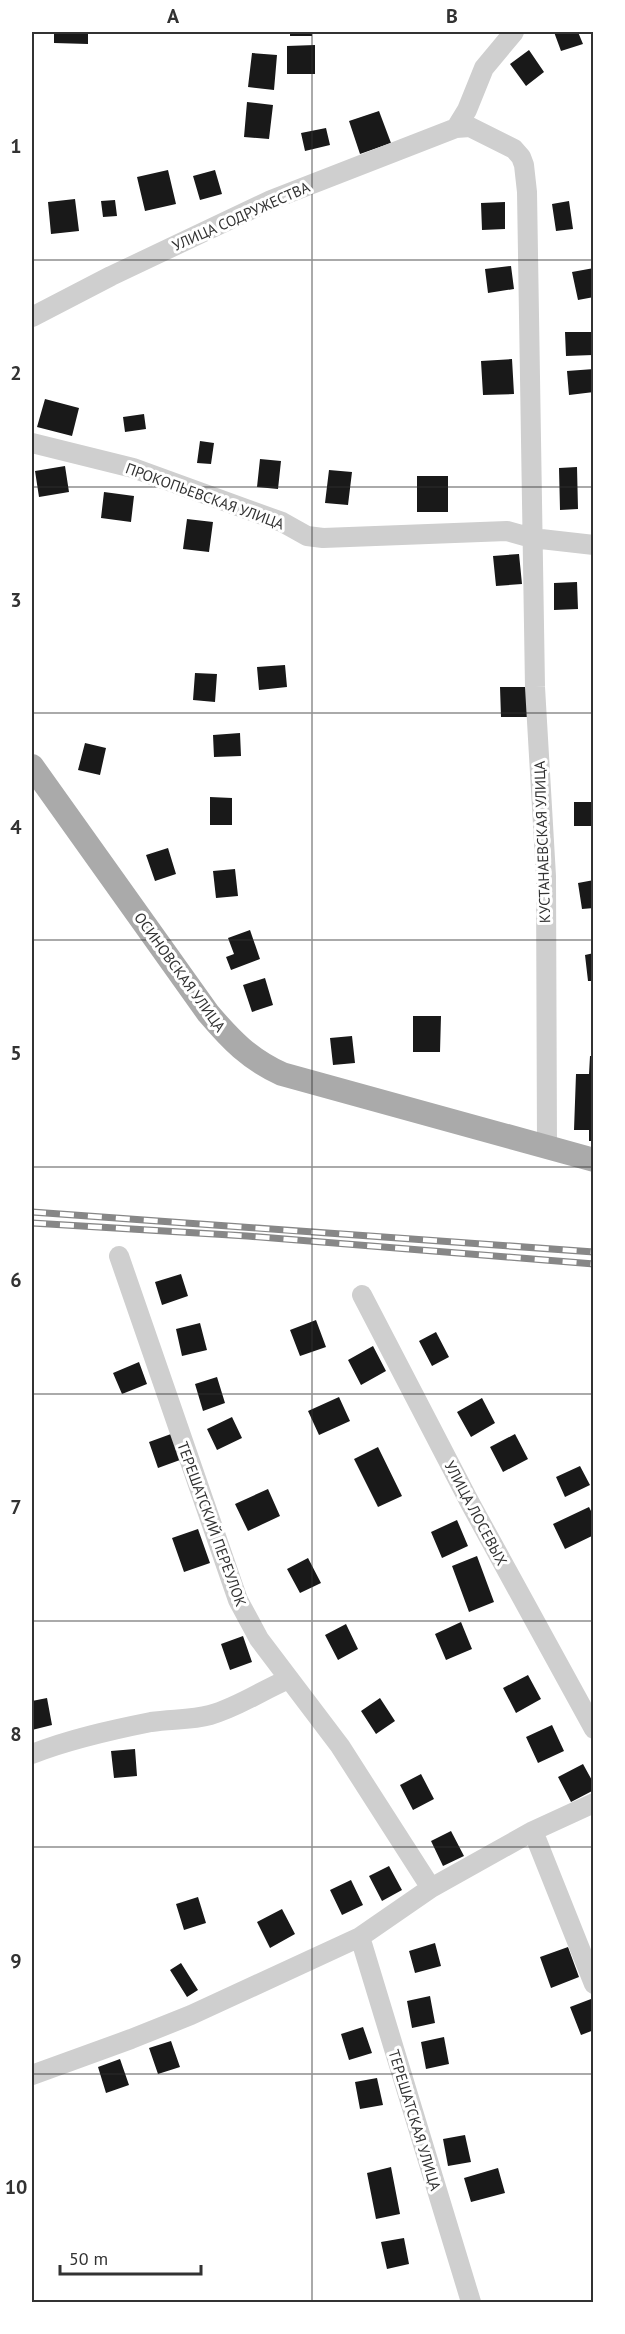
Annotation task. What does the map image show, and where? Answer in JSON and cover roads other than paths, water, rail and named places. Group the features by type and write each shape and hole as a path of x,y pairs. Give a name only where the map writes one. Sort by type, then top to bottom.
{"main road":[{"name":"ОСИНОВСКАЯ УЛИЦА","path":"32,766 208,1013 231,1040 259,1063 282,1074 594,1160"}],"street":[{"path":"456,128 467,110 484,68 514,32"},
{"name":"КУСТАНАЕВСКАЯ УЛИЦА","path":"456,128 470,127 514,149 524,165 527,192 535,687 546,876 547,1147"},
{"name":"УЛИЦА СОДРУЖЕСТВА","path":"32,317 111,276 270,200 456,128"},
{"name":"ПРОКОПЬЕВСКАЯ УЛИЦА","path":"32,443 134,468 282,522 307,536 322,538 507,531 532,538 594,545"},
{"name":"ТЕРЕШАТСКИЙ ПЕРЕУЛОК","path":"119,1256 237,1600 258,1639 340,1746 430,1888"},
{"name":"УЛИЦА ЛОСЕВЫХ","path":"362,1295 470,1503 594,1729"},
{"path":"32,1754 55,1745 152,1722 209,1716 243,1703 263,1690 290,1679"},
{"path":"32,2074 191,2015 360,1937 430,1888 533,1831 594,1803"},
{"path":"533,1831 594,1984"},
{"name":"ТЕРЕШАТСКАЯ УЛИЦА","path":"360,1937 471,2302"}],"railway":[{"path":"32,1212 594,1252"},
{"path":"32,1223 247,1236 594,1264"}]}
